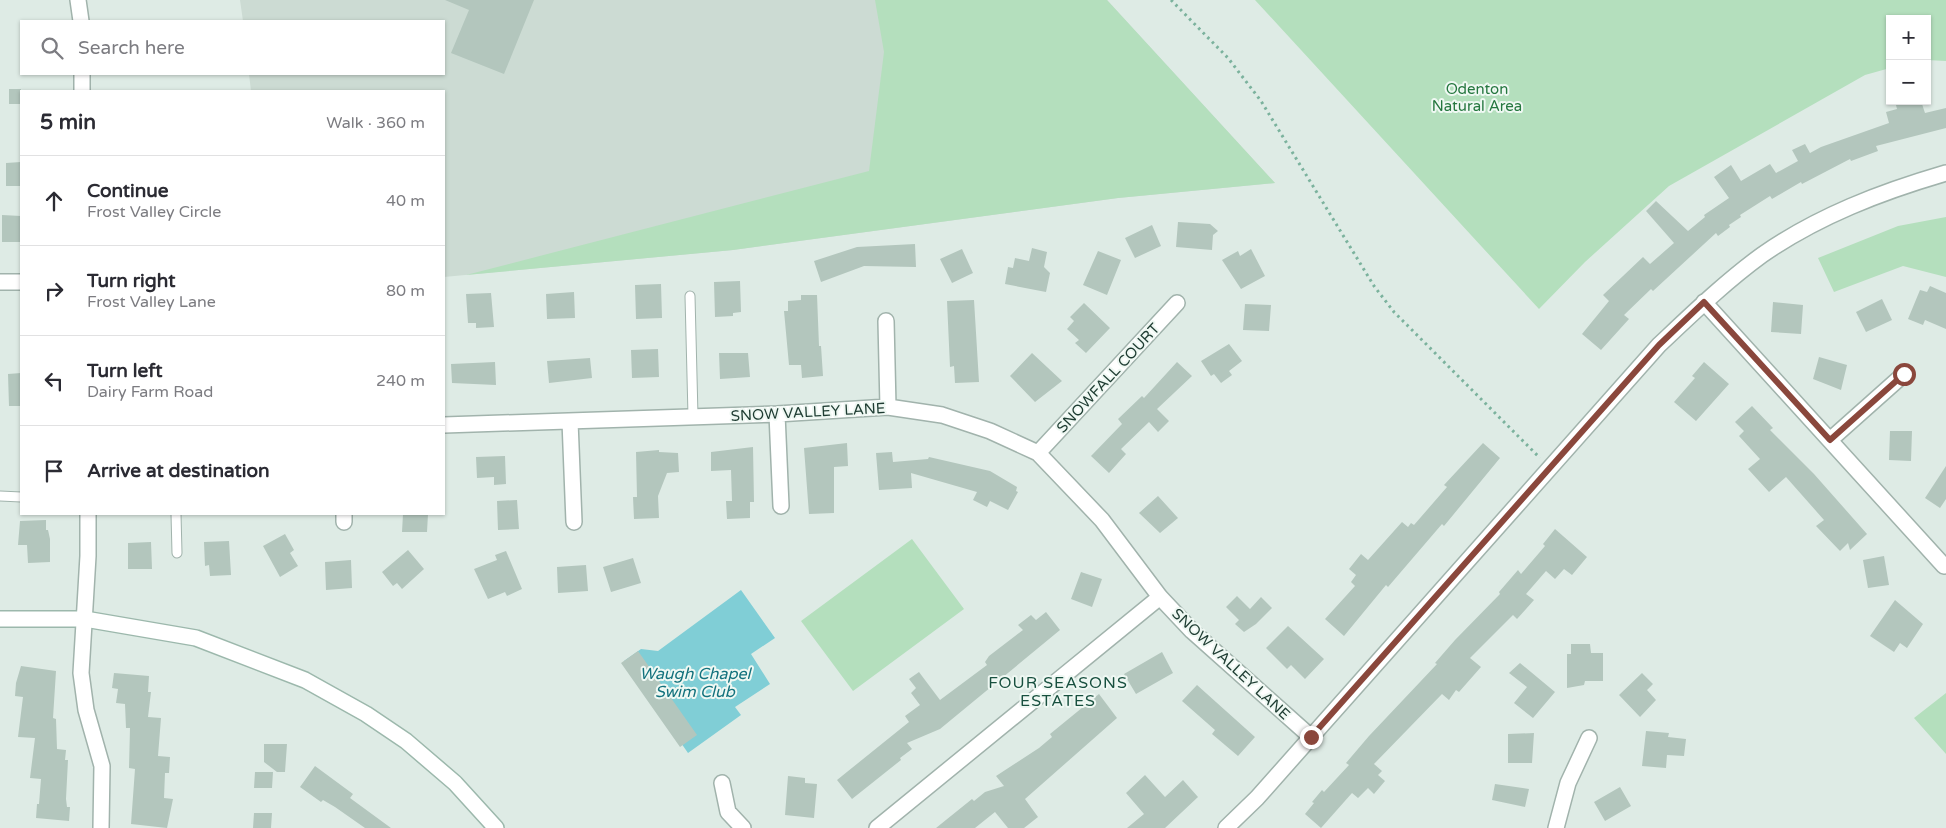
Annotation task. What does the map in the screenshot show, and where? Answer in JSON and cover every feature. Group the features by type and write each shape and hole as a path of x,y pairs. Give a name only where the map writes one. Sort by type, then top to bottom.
{"street":[{"path":"78,0 81,20"},
{"path":"82,75 82,90"},
{"path":"1226,828 1257,798 1551,469 1659,345 1704,302 1763,255 1826,217 1896,187 1946,173"},
{"path":"0,282 20,282"},
{"path":"1704,302 1944,566"},
{"name":"SNOWFALL COURT","path":"1038,453 1177,303"},
{"path":"886,322 888,407"},
{"path":"1830,440 1904,374"},
{"name":"SNOW VALLEY LANE","path":"445,425 777,414 888,407 942,416 990,431 1038,453 1102,520 1160,597 1192,631 1311,737"},
{"path":"777,414 780,506"},
{"path":"570,421 574,522"},
{"path":"88,515 85,620 81,673 86,710 102,766 100,828"},
{"path":"878,828 1160,597"},
{"path":"0,619 85,620 196,638 305,680 366,714 406,742 455,783 496,828"},
{"path":"1556,828 1568,783 1589,738"},
{"path":"722,783 728,812 743,828"}],"lane":[{"path":"690,296 693,416"},
{"path":"0,496 20,497"},
{"path":"176,515 177,553"}],"path":[{"path":"1171,0 1228,58 1261,101 1374,286 1394,312 1551,469"}],"shaded area":[{"path":"240,0 1107,0 1275,183 1118,198 733,250 445,277 445,90 251,90 249,75 445,75 445,20 243,20"}],"green space":[{"path":"875,0 1107,0 1275,183 1118,198 733,250 466,275 869,171 884,52"},
{"name":"Odenton Natural Area","path":"1255,0 1946,0 1946,61 1931,60 1931,15 1886,15 1886,69 1865,75 1669,186 1585,262 1539,309"},
{"path":"1946,217 1946,277 1903,266 1834,292 1818,258 1898,226"},
{"path":"912,539 964,609 853,691 801,621"},
{"path":"1946,693 1946,754 1914,718"}],"water":[{"name":"Waugh Chapel Swim Club","path":"741,590 775,638 751,654 770,684 735,707 741,715 688,753 624,661 641,649 658,651"}],"building":[{"path":"445,0 534,0 504,74 451,53 469,10"},
{"path":"9,89 21,89 20,104 9,104"},
{"path":"1896,105 1922,105 1925,113 1946,108 1946,128 1876,146 1878,151 1851,161 1850,159 1802,184 1801,182 1772,199 1770,196 1740,215 1741,217 1718,236 1716,233 1653,291 1651,289 1624,315 1629,319 1601,350 1582,334 1609,301 1603,295 1643,257 1650,264 1674,243 1646,211 1656,201 1688,231 1705,217 1704,215 1729,198 1714,177 1731,165 1741,181 1770,164 1776,173 1798,161 1792,150 1805,144 1810,153 1821,147 1889,123 1886,112 1897,109"},
{"path":"20,162 20,186 6,186 6,163"},
{"path":"2,215 20,216 20,242 2,242"},
{"path":"1178,222 1210,224 1218,231 1213,235 1212,250 1176,247"},
{"path":"1152,225 1161,246 1135,258 1125,238"},
{"path":"915,244 916,267 864,266 821,282 814,261 857,247"},
{"path":"1032,248 1047,252 1044,267 1050,273 1046,292 1005,284 1008,267 1013,268 1015,258 1029,261"},
{"path":"962,249 973,273 952,283 940,259"},
{"path":"1251,249 1265,276 1241,289 1222,260 1238,251 1240,256"},
{"path":"1098,251 1121,260 1107,295 1083,285"},
{"path":"740,281 741,312 733,313 733,316 715,317 714,282"},
{"path":"661,284 662,318 636,319 635,285"},
{"path":"1930,286 1946,293 1946,329 1925,320 1923,325 1908,319 1920,290 1927,292"},
{"path":"574,292 575,318 547,319 546,294"},
{"path":"491,293 494,327 476,328 476,323 468,323 466,294"},
{"path":"801,295 817,295 819,346 821,346 823,376 802,378 801,365 789,365 784,311 788,311 788,301 801,300"},
{"path":"1882,299 1892,320 1866,332 1856,312"},
{"path":"974,300 979,382 955,383 954,366 950,367 947,301"},
{"path":"1773,302 1803,305 1801,334 1771,332"},
{"path":"1084,303 1110,328 1086,353 1075,343 1079,340 1067,329 1074,321 1070,317"},
{"path":"1245,304 1271,305 1269,331 1243,330"},
{"path":"1229,344 1242,361 1229,371 1232,375 1221,383 1214,374 1211,376 1201,361"},
{"path":"658,349 659,377 632,378 631,350"},
{"path":"719,353 748,353 750,377 720,379"},
{"path":"1032,353 1062,381 1035,402 1010,376"},
{"path":"1819,357 1847,365 1841,390 1813,379"},
{"path":"590,358 592,378 549,383 547,361"},
{"path":"495,362 496,385 452,383 451,364"},
{"path":"1177,362 1192,376 1157,409 1169,421 1158,432 1149,422 1121,449 1126,454 1109,473 1091,456 1122,424 1118,419 1142,396 1144,398"},
{"path":"1704,362 1729,384 1696,421 1674,402 1695,378 1692,376"},
{"path":"20,373 20,406 9,406 8,374"},
{"path":"1752,406 1773,428 1770,430 1814,474 1867,534 1850,550 1848,543 1840,551 1816,526 1824,520 1786,477 1769,492 1748,469 1760,459 1739,436 1744,431 1735,422"},
{"path":"1890,431 1912,431 1911,461 1889,460"},
{"path":"847,443 848,466 834,467 834,513 809,514 804,448"},
{"path":"1483,443 1500,458 1444,526 1442,524 1388,587 1386,585 1344,636 1325,619 1355,586 1351,582 1356,575 1349,569 1361,554 1368,560 1402,522 1408,527 1411,523 1414,525 1447,487 1444,485"},
{"path":"753,447 754,502 750,502 750,518 727,519 726,501 732,501 731,470 711,471 711,452"},
{"path":"659,450 659,452 678,453 679,472 667,473 658,496 659,518 634,519 633,497 637,497 636,452"},
{"path":"892,452 893,462 928,459 929,457 990,471 1017,487 1016,491 1018,492 1008,510 990,501 987,507 973,500 977,492 911,473 912,488 879,490 876,453"},
{"path":"505,456 506,484 494,485 494,477 477,478 476,457"},
{"path":"1946,466 1946,499 1940,508 1925,498"},
{"path":"1158,496 1178,518 1160,533 1139,513"},
{"path":"517,500 519,529 498,530 497,501"},
{"path":"403,515 428,515 427,532 402,532"},
{"path":"46,520 46,530 48,530 50,539 50,562 28,563 27,545 18,545 20,521"},
{"path":"1555,529 1587,557 1572,575 1564,569 1555,579 1546,571 1526,594 1534,600 1517,619 1513,615 1470,658 1481,667 1459,692 1456,690 1449,700 1442,694 1374,764 1382,771 1378,775 1385,781 1374,794 1368,788 1358,798 1352,793 1321,828 1305,814 1314,803 1312,802 1349,765 1346,763 1369,736 1437,664 1435,663 1455,640 1500,594 1499,592 1518,570 1521,574 1545,546 1543,544"},
{"path":"285,534 294,550 290,553 298,566 280,577 263,546"},
{"path":"229,541 231,575 210,576 209,565 205,566 204,542"},
{"path":"151,542 152,569 128,569 128,543"},
{"path":"408,550 424,569 402,589 397,583 393,586 382,572"},
{"path":"506,551 522,589 507,596 505,592 488,599 474,569 497,560 495,555"},
{"path":"1884,556 1889,585 1868,588 1863,560"},
{"path":"633,558 641,583 611,592 603,567"},
{"path":"351,560 352,588 326,590 325,562"},
{"path":"586,565 588,591 558,593 557,567"},
{"path":"1081,572 1102,579 1092,607 1071,599"},
{"path":"1237,596 1250,609 1261,597 1272,608 1256,624 1244,632 1235,624 1239,620 1226,607"},
{"path":"1895,600 1923,624 1907,648 1900,643 1894,652 1870,636"},
{"path":"1046,612 1060,630 940,729 907,743 912,749 852,799 837,780 909,722 905,716 920,705 911,693 916,688 909,679 919,672 940,700 987,665 985,662 989,656 1023,630 1018,625 1031,615 1036,620"},
{"path":"1288,626 1324,659 1305,679 1291,665 1287,669 1266,648"},
{"path":"1571,644 1590,644 1591,653 1603,653 1603,681 1585,681 1584,685 1567,688 1567,654 1571,654"},
{"path":"638,651 697,735 680,747 621,663"},
{"path":"1162,652 1173,673 1136,694 1124,674"},
{"path":"1520,663 1555,692 1533,718 1514,703 1527,687 1509,673"},
{"path":"21,666 56,671 53,718 56,719 57,749 66,750 65,760 68,760 66,799 67,807 70,807 69,821 36,818 41,779 30,778 35,738 18,737 23,697 15,696 16,683"},
{"path":"114,673 149,676 148,692 151,692 148,717 161,718 158,756 170,757 169,773 165,773 164,798 173,799 167,828 131,824 135,769 129,768 130,728 126,728 125,704 116,703 118,689 112,688"},
{"path":"1642,673 1653,684 1647,690 1656,700 1640,717 1619,695"},
{"path":"1197,685 1255,737 1238,756 1212,734 1215,730 1182,701"},
{"path":"1099,694 1117,718 1025,799 1038,817 1024,828 1008,828 995,812 975,828 936,828 972,799 974,801 985,792 1004,786 996,776 1039,748 1052,737 1050,734"},
{"path":"1646,731 1669,733 1668,737 1686,739 1684,756 1667,755 1666,768 1642,766"},
{"path":"1534,733 1532,763 1508,763 1508,734"},
{"path":"264,744 287,744 285,772 277,772 264,762"},
{"path":"315,766 353,794 350,798 391,828 365,828 335,807 323,800 321,802 300,787"},
{"path":"255,772 273,772 272,788 254,788"},
{"path":"1145,775 1165,797 1183,780 1198,797 1165,828 1127,828 1144,814 1126,793"},
{"path":"788,776 805,778 805,783 817,784 814,818 785,815"},
{"path":"1495,784 1529,789 1525,807 1492,800"},
{"path":"1620,787 1631,806 1605,821 1594,802"},
{"path":"254,813 272,813 271,828 253,828"}],"district":[{"name":"FOUR SEASONS ESTATES","path":"1058,691"}],"route":[{"path":"1311,737 1584,432 1659,345 1704,302 1830,440 1904,374"}]}
